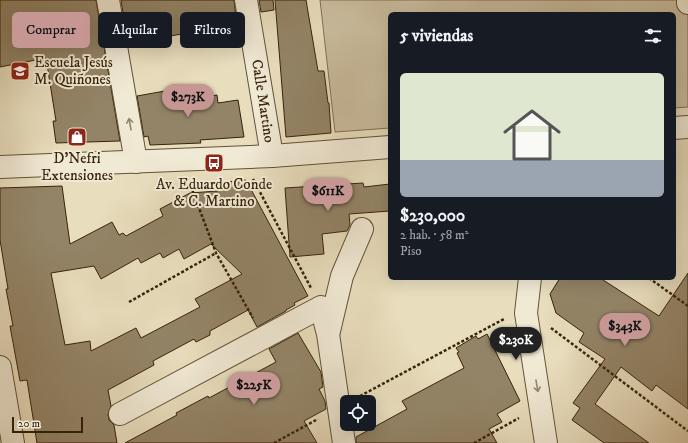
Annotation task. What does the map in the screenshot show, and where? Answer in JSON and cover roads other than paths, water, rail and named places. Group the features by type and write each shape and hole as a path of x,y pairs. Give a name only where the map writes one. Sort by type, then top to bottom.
{"street":[{"path":"108,0 136,162"},
{"name":"Calle Martino","path":"246,0 272,156"},
{"path":"676,128 688,127"},
{"path":"0,167 272,156 388,148"},
{"path":"328,334 342,276 362,228"},
{"path":"530,280 526,313 546,443"},
{"path":"120,414 321,307 347,403 344,443"},
{"path":"0,367 13,443"}],"place":[{"name":"Escuela Jesús M. Quiñones","path":"20,71"},
{"name":"D'Nefri Extensiones","path":"77,137"},
{"name":"Av. Eduardo Conde & C. Martino","path":"214,163"}]}
